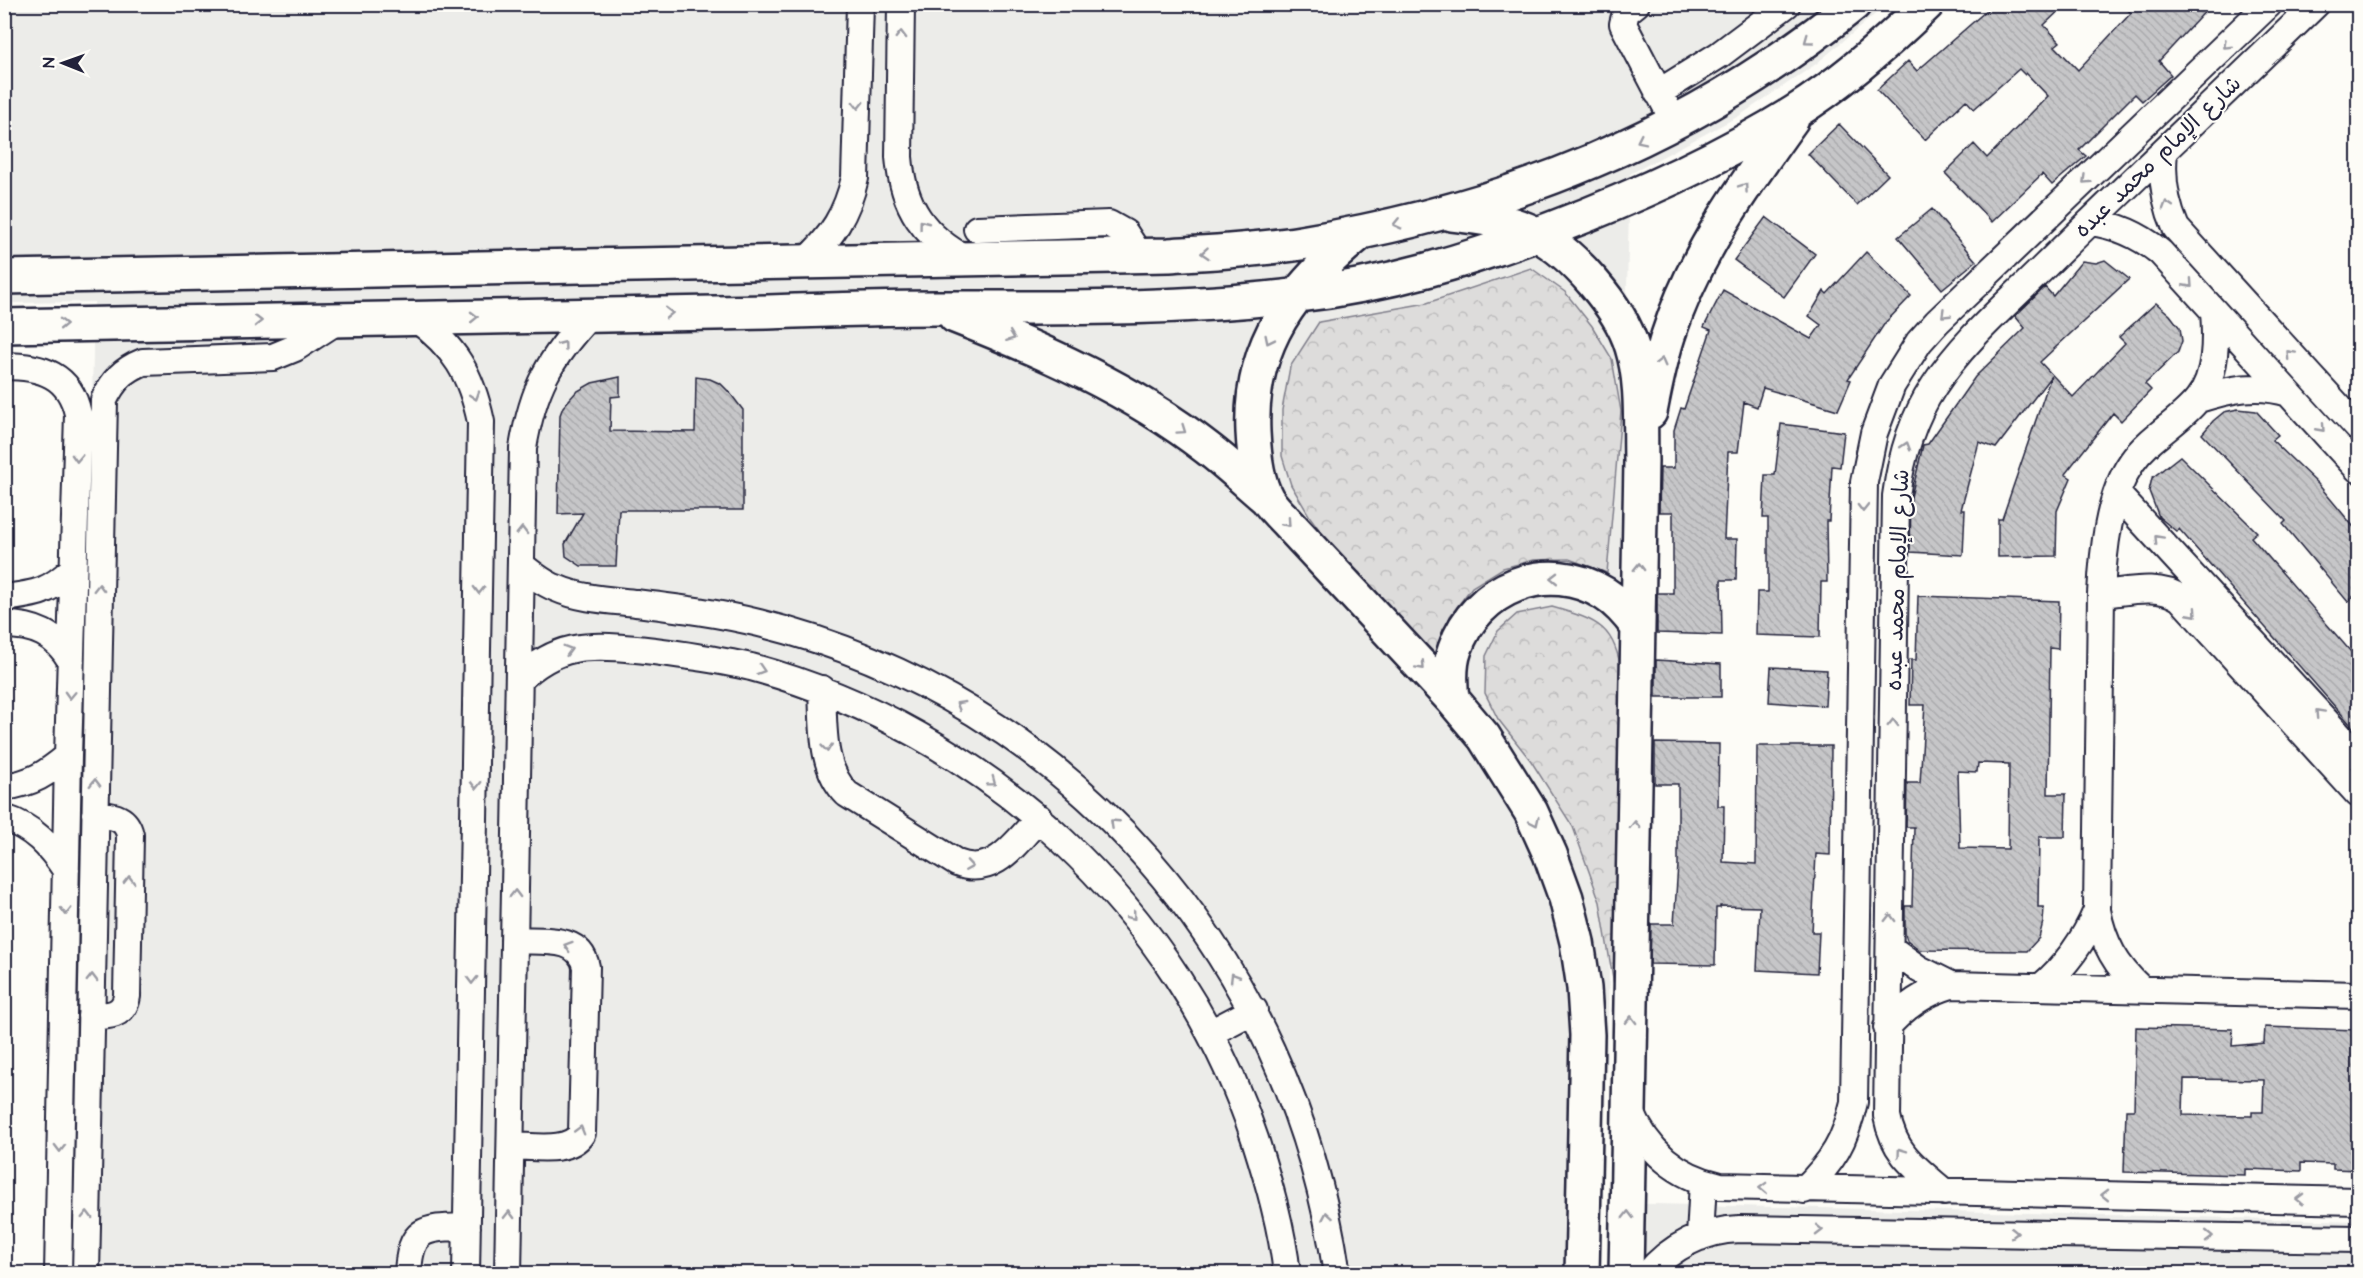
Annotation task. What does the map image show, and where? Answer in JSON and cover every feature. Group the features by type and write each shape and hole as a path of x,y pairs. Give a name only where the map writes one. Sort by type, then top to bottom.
{"main road":[{"path":"4,277 1140,256 1255,248 1360,233 1445,213 1583,166 1675,123 1731,92 1777,63 1854,4"},
{"path":"4,326 937,308 1116,308 1295,296 1377,283 1462,261 1605,208 1671,179 1799,110 1893,37 1928,4"},
{"path":"1641,461 1650,409 1665,348 1684,292 1729,208 1799,110"},
{"path":"1445,213 1503,222 1537,234 1571,260 1599,288 1621,321 1632,347 1637,375 1641,461 1626,1274"},
{"path":"1267,499 1258,470 1253,440 1252,410 1256,379 1264,349 1278,321 1295,296 1332,256 1360,233"},
{"path":"340,319 341,271"},
{"path":"937,308 1022,342 1118,389 1208,448 1267,499 1452,699 1484,737 1531,812 1566,898 1577,942 1584,988 1587,1035 1582,1274"},
{"path":"1452,699 1450,675 1454,651 1464,628 1478,609 1497,593 1519,583 1552,578 1586,584 1606,594 1623,608 1637,626"}],"street":[{"path":"804,262 832,234 843,216 853,188 856,158 860,4"},
{"path":"901,4 900,176 909,203 924,227 936,240 968,260"},
{"path":"1636,4 1626,12 1623,24 1675,123"},
{"path":"1659,93 1719,54 1787,4"},
{"name":"شارع الإمام محمد عبده","path":"1804,1190 1833,1158 1846,1131 1855,1086 1864,482 1874,433 1882,408 1905,363 1937,322 2269,4"},
{"name":"شارع الإمام محمد عبده","path":"1944,1192 1904,1157 1890,1131 1887,1116 1896,496 1904,450 1922,406 1948,366 2090,222 2316,4"},
{"path":"2164,152 2162,176 2165,199 2176,228 2358,428"},
{"path":"2090,222 2121,228 2142,238 2160,252 2358,469"},
{"path":"977,229 1108,224 1125,233 1140,256"},
{"path":"2160,252 2181,234"},
{"path":"4,262 108,260 131,265 147,274"},
{"path":"2199,399 2211,369 2215,350 2214,310"},
{"path":"508,1274 523,448 528,418 537,389 551,362 590,315"},
{"path":"415,318 436,333 453,352 470,381 482,422 466,1274"},
{"path":"58,1274 73,569 90,414 104,400 118,376 130,367 143,362 273,357 295,348 340,319"},
{"path":"4,366 18,366 46,372 66,384 75,399 90,414 95,814 86,1274"},
{"path":"2141,989 2127,976 2106,946 2097,910 2101,594 2105,546 2117,494 2131,463 2141,450 2199,399 2233,389 2252,387 2271,387 2289,393"},
{"path":"2117,494 2358,756"},
{"path":"521,565 554,588 573,594 689,609 759,623 827,644 894,670 958,703 1075,786 1127,836 1175,890 1217,948 1254,1010 1283,1072 1307,1137 1325,1204 1337,1274"},
{"path":"4,598 40,592 57,585 73,569"},
{"path":"2169,592 2187,570"},
{"path":"2101,594 2154,590 2169,592 2180,598 2358,794"},
{"path":"4,625 22,625 46,633 64,650 71,661"},
{"path":"519,680 532,668 555,655 581,647 599,645 675,653 749,667 822,690 899,724 972,767 1039,818 1105,882 1163,954 1210,1033 1243,1104 1268,1179 1287,1274"},
{"path":"822,690 827,755 830,768 839,786 847,794 957,863 967,867 989,865 1039,818"},
{"path":"4,788 22,785 44,776 68,756"},
{"path":"91,1016 111,1016 117,1013 126,1003 127,996 129,829 120,819 95,814"},
{"path":"4,818 30,830 45,841 66,870"},
{"path":"2041,987 2069,960 2085,936 2097,910"},
{"path":"510,1146 567,1146 579,1139 582,1133 586,989 585,959 574,946 567,943 514,940"},
{"path":"1890,948 1919,969 1951,985"},
{"path":"1887,1027 1916,1000 1927,993 1951,985 2358,995"},
{"path":"1210,1033 1254,1010"},
{"path":"61,1108 89,1107"},
{"path":"1629,1110 1637,1126 1658,1155 1672,1166 1703,1182 1720,1186 1804,1190 2358,1201"},
{"path":"1850,1117 1887,1116"},
{"path":"1700,1237 1703,1182"},
{"path":"2181,1235 2182,1197"},
{"path":"408,1274 411,1247 423,1232 433,1228 467,1227"},
{"path":"1648,1274 1670,1252 1700,1237 1725,1229 2358,1239"}],"shaded area":[{"path":"4,5 1886,5 1816,64 1739,116 1630,174 1601,1273 74,1273 94,302 5,303"},
{"path":"1613,1203 2358,1221 2358,1273 1611,1274"}],"green space":[{"path":"1531,268 1565,292 1592,326 1612,359 1621,411 1607,573 1569,559 1534,560 1503,568 1472,587 1450,616 1439,657 1349,570 1310,517 1291,485 1282,456 1282,410 1290,367 1319,322 1427,303"},
{"path":"1552,607 1582,617 1603,628 1615,647 1623,678 1620,986 1614,985 1600,902 1573,827 1531,761 1498,719 1485,693 1486,656 1498,631 1517,614"}],"building":[{"path":"1994,4 2066,4 2044,25 2060,42 2055,46 2078,70 2131,13 2121,4 2212,4 2159,61 2171,75 2142,101 2135,94 2079,150 2086,156 2052,185 2042,174 1992,222 1945,173 1974,144 1987,158 2048,96 2026,73 2025,75 2019,69 1974,109 1966,100 1925,140 1877,90 1908,61 1917,71"},
{"path":"1839,124 1888,175 1857,205 1808,154"},
{"path":"1932,209 1976,261 1942,289 1898,237"},
{"path":"1766,217 1815,254 1784,297 1734,260"},
{"path":"1866,252 1911,296 1885,323 1848,379 1851,380 1838,410 1763,388 1757,407 1744,402 1738,452 1728,452 1724,539 1737,539 1736,580 1721,580 1722,635 1657,633 1657,593 1673,593 1673,512 1659,512 1660,468 1674,468 1674,430 1681,408 1684,409 1711,330 1704,327 1723,290 1811,339 1821,325 1809,316 1824,291 1827,294"},
{"path":"2105,260 2129,279 2040,362 2073,397 2125,343 2119,337 2156,303 2180,328 2182,341 2178,352 2145,384 2151,390 2121,421 2113,413 2065,474 2071,478 2057,511 2056,556 1998,557 1998,519 2002,519 2051,376 1996,448 1979,442 1961,510 1965,510 1963,555 1910,552 1911,497 1923,445 1928,444 1975,377 2025,328 2015,316 2045,287 2053,296 2082,261 2096,263"},
{"path":"620,377 620,396 611,397 610,431 695,432 696,377 710,379 721,384 730,393 743,410 743,510 619,510 616,566 581,566 566,556 565,544 583,513 558,514 560,415 563,407 576,392 592,383"},
{"path":"2238,409 2256,411 2278,435 2272,440 2318,484 2358,532 2358,592 2348,602 2283,524 2286,521 2202,434 2224,412"},
{"path":"1781,424 1844,432 1840,467 1832,466 1829,521 1826,521 1827,582 1821,582 1820,637 1756,635 1757,592 1768,592 1768,518 1763,518 1765,475 1775,475"},
{"path":"2180,456 2257,532 2251,537 2358,660 2358,733 2179,529 2177,532 2159,517 2149,491 2152,478"},
{"path":"1918,596 2059,601 2058,649 2050,648 2048,794 2066,794 2065,837 2039,837 2038,907 2044,907 2043,922 2039,938 2027,951 1920,950 1907,940 1905,906 1912,906 1914,827 1906,827 1907,783 1920,783 1925,705 1910,705 1911,660 1916,660","holes":["1978,763 2009,764 2008,849 1960,848 1958,771 1977,772"]},
{"path":"1656,660 1721,664 1721,697 1656,697"},
{"path":"1771,667 1827,670 1825,706 1769,702"},
{"path":"1655,743 1719,744 1718,806 1724,806 1723,862 1756,864 1757,746 1831,746 1830,855 1816,854 1812,932 1819,932 1817,973 1757,970 1760,907 1720,906 1716,908 1715,965 1650,964 1651,924 1674,924 1678,865 1678,784 1655,784"},
{"path":"2136,1027 2233,1029 2232,1046 2264,1043 2265,1027 2358,1030 2358,1170 2333,1169 2333,1164 2301,1163 2301,1171 2245,1169 2245,1175 2124,1172 2126,1110 2134,1110","holes":["2184,1079 2264,1080 2263,1112 2252,1112 2252,1116 2183,1115"]}]}
